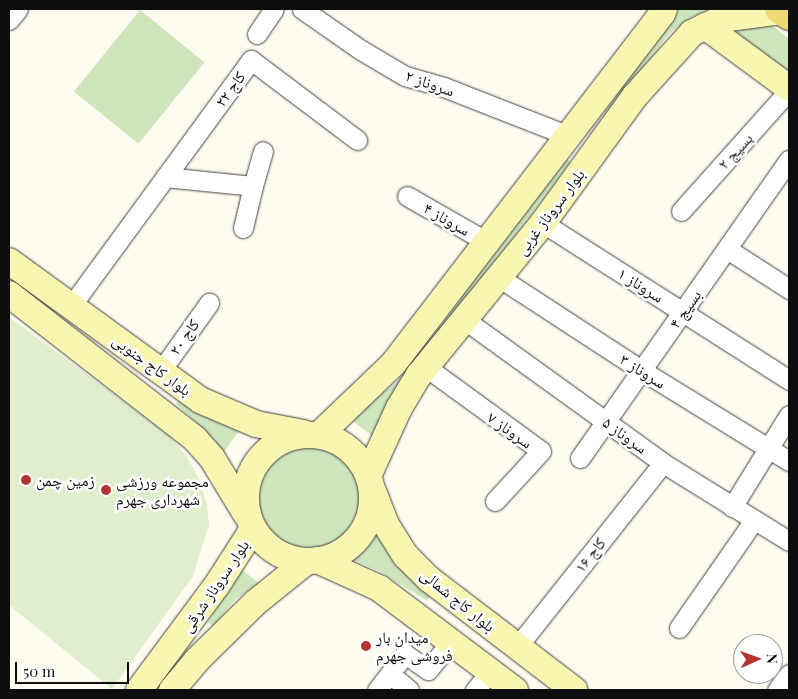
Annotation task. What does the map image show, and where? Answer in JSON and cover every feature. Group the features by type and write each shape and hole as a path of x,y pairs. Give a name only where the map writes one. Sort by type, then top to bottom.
{"street":[{"path":"9,20 18,9"},
{"path":"257,34 274,9"},
{"name":"سروناز ۲","path":"302,9 360,50 405,76 444,87 568,136"},
{"name":"بلوار سروناز غربی","path":"315,435 394,363 664,9"},
{"name":"بلوار سروناز غربی","path":"369,481 399,408 426,367 500,278 595,154 635,96 692,33 721,19 784,12"},
{"path":"705,26 789,89"},
{"name":"کاج ۲۲","path":"71,306 251,60 357,140"},
{"name":"بسیج ۲","path":"681,211 789,89"},
{"path":"568,136 584,140 595,154"},
{"path":"242,228 263,151"},
{"name":"بسیج ۴","path":"580,458 789,160"},
{"path":"165,177 253,186"},
{"name":"سروناز ۴","path":"407,196 487,242"},
{"name":"سروناز ۱","path":"543,222 789,380"},
{"path":"727,248 789,289"},
{"name":"بلوار کاج جنوبی","path":"9,261 200,400 256,424 315,435"},
{"name":"سروناز ۳","path":"500,278 641,370 789,461"},
{"name":"بلوار کاج جنوبی","path":"9,294 195,439 212,458 252,525"},
{"name":"کاج ۲۰","path":"163,374 209,303"},
{"name":"سروناز ۵","path":"465,320 663,463 789,541"},
{"path":"405,349 414,362 426,367"},
{"name":"سروناز ۷","path":"426,367 541,452 495,502"},
{"path":"147,402 163,374"},
{"path":"732,507 789,415"},
{"path":"312,561 336,554 353,543 365,526 371,507 369,481 360,461 349,449 335,440 315,435 290,437 272,446 257,461 248,480 246,502 252,525 263,542 276,552 291,559 312,561 378,588 458,647 482,681 515,690"},
{"name":"کاج ۱۶","path":"518,647 663,463"},
{"name":"بلوار کاج شمالی","path":"369,481 385,523 406,556 429,579 574,690"},
{"path":"679,628 754,520"},
{"name":"بلوار سروناز شرقی","path":"139,690 187,627 252,525"},
{"name":"بلوار سروناز شرقی","path":"172,690 212,645 255,603 312,561"},
{"path":"377,690 405,654 428,670 458,647 485,622"},
{"path":"187,627 212,645"},
{"path":"390,674 409,690"},
{"path":"777,690 789,674"}],"green space":[{"path":"671,9 710,9 691,17 670,33 603,121 601,120"},
{"path":"140,10 205,62 138,144 74,92"},
{"path":"765,20 789,39 789,76 732,34"},
{"path":"567,159 571,162 432,346 429,342 457,304 461,293"},
{"name":"مجموعه ورزشی شهرداری جهرم","path":"9,317 168,434 185,454 198,477 207,504 209,525 193,576 112,689 9,605"},
{"path":"405,374 375,445 369,433 348,418 389,389"},
{"path":"180,397 242,427 223,453 210,435 176,404"},
{"path":"311,442 332,447 350,458 361,476 366,497 361,518 350,536 332,547 311,552 290,547 272,536 261,518 256,497 261,476 272,458 290,447"},
{"path":"375,521 433,593 427,601 379,571 346,557 362,548 371,535"},
{"path":"237,566 259,583 236,599 213,626 208,622 227,593"}],"place":[{"name":"زمین چمن","path":"26,480"},
{"name":"مجموعه ورزشی شهرداری جهرم","path":"106,490"},
{"name":"میدان بار فروشی جهرم","path":"366,646"}]}
